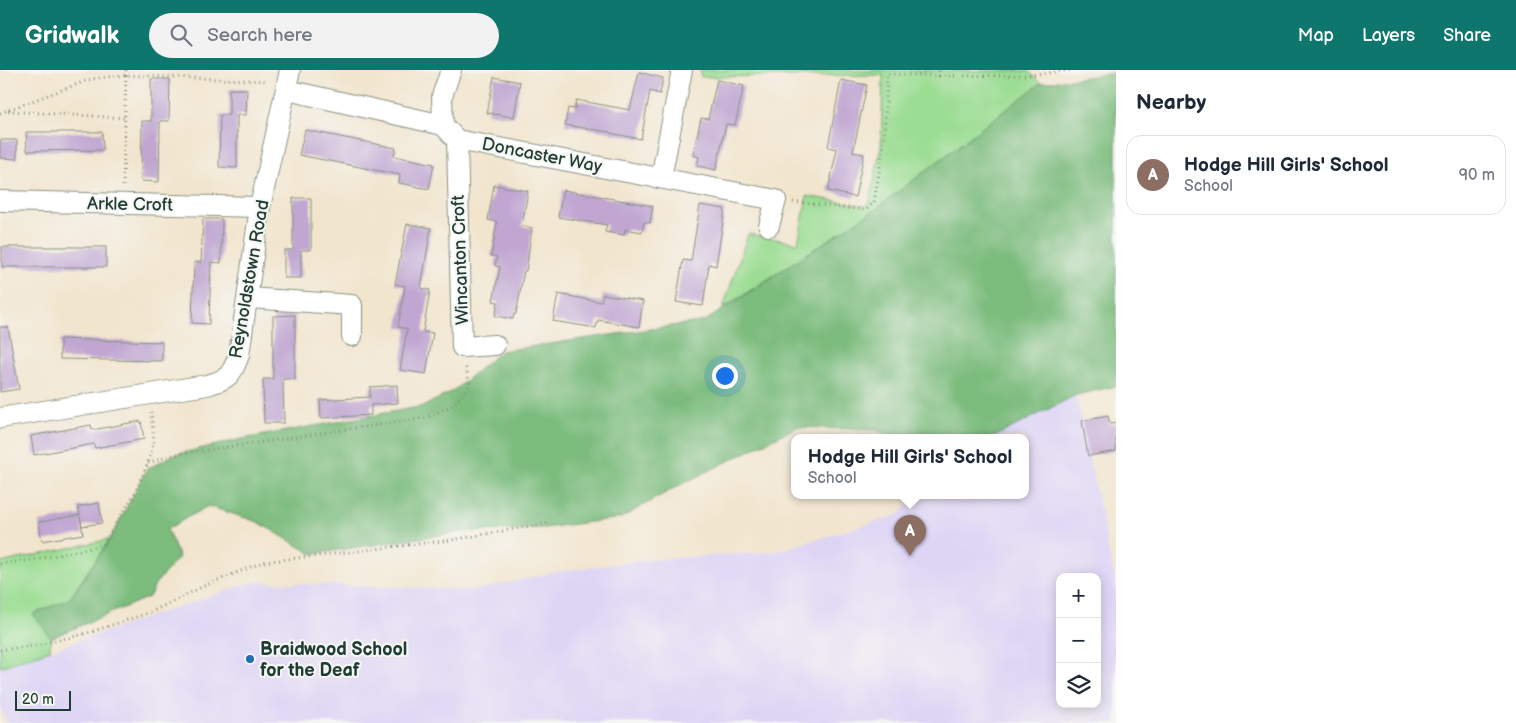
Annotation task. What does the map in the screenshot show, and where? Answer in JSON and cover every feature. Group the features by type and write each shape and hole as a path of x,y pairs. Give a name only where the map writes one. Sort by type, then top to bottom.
{"street":[{"name":"Reynoldstown Road","path":"0,418 206,385 223,381 232,373 239,355 260,208 290,70"},
{"path":"287,90 442,126 442,96 451,70"},
{"path":"661,178 682,70"},
{"name":"Doncaster Way","path":"442,126 456,140 776,200"},
{"name":"Wincanton Croft","path":"456,140 462,347 495,345"},
{"path":"769,226 776,200"},
{"name":"Arkle Croft","path":"0,201 260,208"},
{"path":"248,298 352,304 352,336"}],"path":[{"path":"122,204 126,70"},
{"path":"939,70 939,76"},
{"path":"776,200 866,210 874,202 884,143 887,74 1029,76 1071,70"},
{"path":"0,113 90,79 126,75 268,82 287,90"},
{"path":"7,111 125,118"},
{"path":"148,462 173,455 425,418 453,405 470,385 462,347"},
{"path":"0,564 39,559 103,545 135,493 148,462 154,441 150,394"},
{"path":"0,650 38,645 88,633 151,612 204,586 263,562 452,540 548,523"}],"shaded area":[{"path":"1076,395 1116,585 1116,723 7,723 0,707 0,667 252,582 476,590 555,572 646,560 774,552 898,515 915,499 1029,499 1029,434 1000,434"}],"green space":[{"path":"700,70 1028,71 1041,83 873,211 723,308 748,234 798,243 807,196 865,206 870,202 881,145 883,75 701,77"},
{"path":"1116,73 1116,386 1076,395 1000,434 884,434 877,430 797,427 676,487 621,518 544,528 460,532 312,554 258,522 208,506 167,529 179,557 156,583 149,597 51,638 33,614 71,598 110,539 147,469 173,455 242,439 424,406 453,391 501,351 705,321 873,211 1041,83"},
{"path":"110,539 65,608 52,637 50,650 0,667 0,563"}],"building":[{"path":"639,72 663,78 660,94 650,91 641,139 565,125 568,108 575,109 576,100 630,110"},
{"path":"494,77 520,82 514,117 487,113"},
{"path":"151,79 170,79 169,121 160,121 159,182 141,181 142,121 151,121"},
{"path":"717,80 744,86 735,125 726,124 716,170 697,166 699,157 693,155 701,118 708,119"},
{"path":"841,80 867,85 853,152 864,154 855,197 828,191 837,149 828,147"},
{"path":"229,89 247,89 246,115 237,115 237,168 219,167 220,115 229,115"},
{"path":"305,130 396,148 394,156 434,164 429,189 399,183 400,175 299,155"},
{"path":"26,132 102,132 103,150 27,151"},
{"path":"0,140 17,140 17,159 0,158"},
{"path":"494,185 528,191 522,226 532,228 526,271 524,271 516,314 514,314 513,319 495,316 498,302 493,301 500,267 495,266 497,257 491,256 497,222 488,220"},
{"path":"563,190 653,206 650,223 644,222 642,232 625,229 624,235 605,232 607,225 558,217"},
{"path":"293,198 311,198 311,250 301,250 301,278 284,278 284,250 293,250"},
{"path":"700,205 725,209 716,266 709,264 703,306 676,302 683,260 691,261"},
{"path":"203,219 222,219 221,263 211,262 209,324 192,323 194,262 201,262"},
{"path":"407,224 431,228 421,288 430,290 423,332 433,333 426,374 400,370 407,329 398,327 405,286 395,284"},
{"path":"2,247 106,247 106,267 2,267"},
{"path":"558,294 601,302 603,294 643,301 639,327 598,320 596,328 553,321"},
{"path":"295,315 295,379 283,379 284,423 264,423 263,379 273,379 273,316"},
{"path":"0,327 8,327 19,389 0,392"},
{"path":"60,339 162,342 162,361 60,359"},
{"path":"397,385 398,403 371,405 371,415 321,418 320,400 370,397 370,387"},
{"path":"1108,416 1110,424 1116,423 1116,451 1088,456 1082,421"},
{"path":"141,421 144,439 95,448 94,444 34,455 31,436 91,425 92,430"},
{"path":"99,503 102,523 82,526 80,517 83,534 42,541 39,522 80,515 78,507"}],"place":[{"name":"Hodge Hill Girls' School","path":"910,556"},
{"name":"Braidwood School for the Deaf","path":"250,659"}]}
